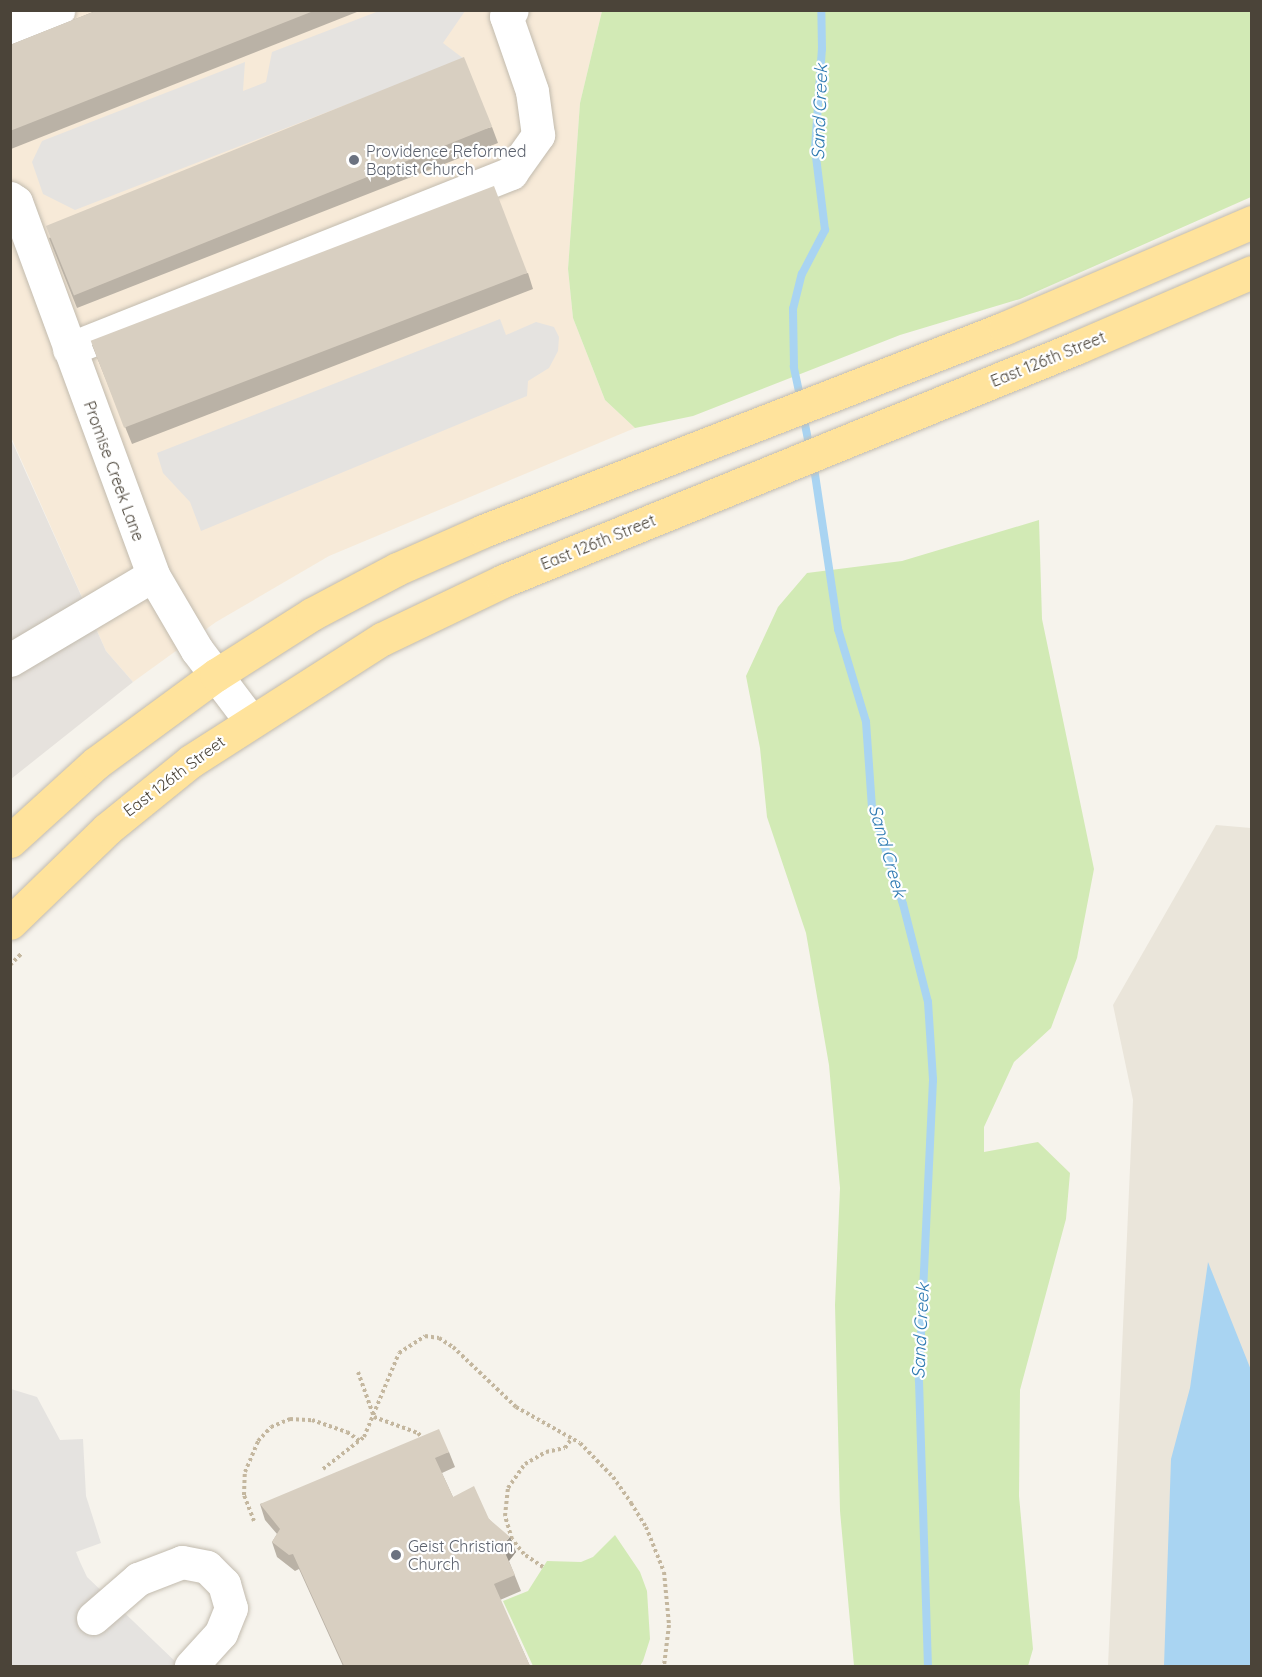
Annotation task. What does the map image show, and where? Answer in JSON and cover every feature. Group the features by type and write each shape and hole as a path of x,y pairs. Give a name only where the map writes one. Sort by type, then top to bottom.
{"main road":[{"path":"10,841 96,763 216,675 348,594 440,549 896,371 1251,222"},
{"name":"East 126th Street","path":"19,935 106,829 250,720 382,639 440,611 721,492 900,420 1251,272"}],"street":[{"path":"10,29 58,10"},
{"path":"69,349 511,173 538,135 532,91 509,13"},
{"name":"Promise Creek Lane","path":"13,200 153,575 216,675 250,720"},
{"path":"10,660 153,575"},
{"path":"93,1618 138,1579 182,1562 207,1567 224,1584 231,1608 220,1633 191,1666"}],"path":[{"path":"10,964 19,935"},
{"path":"323,1469 360,1441 374,1417 399,1353 425,1336 439,1338 453,1347 516,1407 572,1438 613,1477 646,1527 659,1557 669,1596 664,1666"},
{"path":"358,1372 374,1417"},
{"path":"374,1417 418,1433 426,1445"},
{"path":"254,1521 244,1495 245,1472 258,1441 271,1427 290,1419 312,1420 347,1432 360,1441"},
{"path":"543,1567 524,1554 512,1539 505,1516 508,1488 525,1464 546,1452 565,1448 572,1438"}],"shaded area":[{"path":"10,11 602,11 580,103 568,269 573,318 605,400 635,428 329,556 216,622 133,682 106,651 11,437"},
{"path":"379,11 465,11 443,43 464,59 75,210 43,194 32,162 42,141 245,62 243,91 266,82 272,52"},
{"path":"500,319 506,335 536,322 554,327 559,337 558,351 549,368 528,381 527,396 201,531 190,502 163,473 157,453"},
{"path":"10,437 106,651 133,682 11,779"},
{"path":"1216,825 1251,828 1251,1666 1108,1666 1133,1100 1113,1005"},
{"path":"11,1389 37,1397 60,1440 83,1439 86,1496 101,1543 76,1552 80,1562 87,1577 180,1666 11,1666"}],"green space":[{"path":"602,11 1251,11 1251,197 1020,299 900,335 693,416 635,428 605,400 573,318 568,269 580,103"},
{"path":"1039,520 1042,619 1094,869 1077,958 1051,1028 1014,1062 984,1127 984,1152 1038,1142 1070,1173 1066,1219 1020,1390 1019,1496 1033,1649 1028,1666 854,1666 840,1511 835,1305 840,1188 829,1065 806,933 767,817 760,748 746,676 778,607 807,573 902,561"},
{"path":"615,1535 640,1572 647,1591 650,1639 640,1666 533,1666 503,1601 528,1591 547,1561 581,1562 593,1557"}],"water":[{"path":"1208,1262 1251,1370 1251,1666 1164,1666 1171,1459 1190,1388"}],"building":[{"path":"98,10 316,10 10,131 10,45"},
{"path":"464,57 492,127 74,295 46,226"},
{"path":"494,186 527,273 124,428 91,341"},
{"name":"Geist Christian Church","path":"439,1429 449,1452 435,1458 453,1497 474,1486 489,1519 510,1537 502,1546 515,1575 494,1584 530,1666 344,1666 293,1554 289,1555 272,1542 280,1529 260,1504"}],"waterway":[{"name":"Sand Creek","path":"801,401 794,367 793,309 802,274 825,230 815,148 822,49 821,10"},
{"name":"Sand Creek","path":"803,414 810,449"},
{"name":"Sand Creek","path":"813,461 838,629 866,722 872,807 903,904 928,1002 933,1080 919,1381 928,1666"}],"place":[{"name":"Providence Reformed Baptist Church","path":"354,160"},
{"name":"Geist Christian Church","path":"396,1555"}]}
